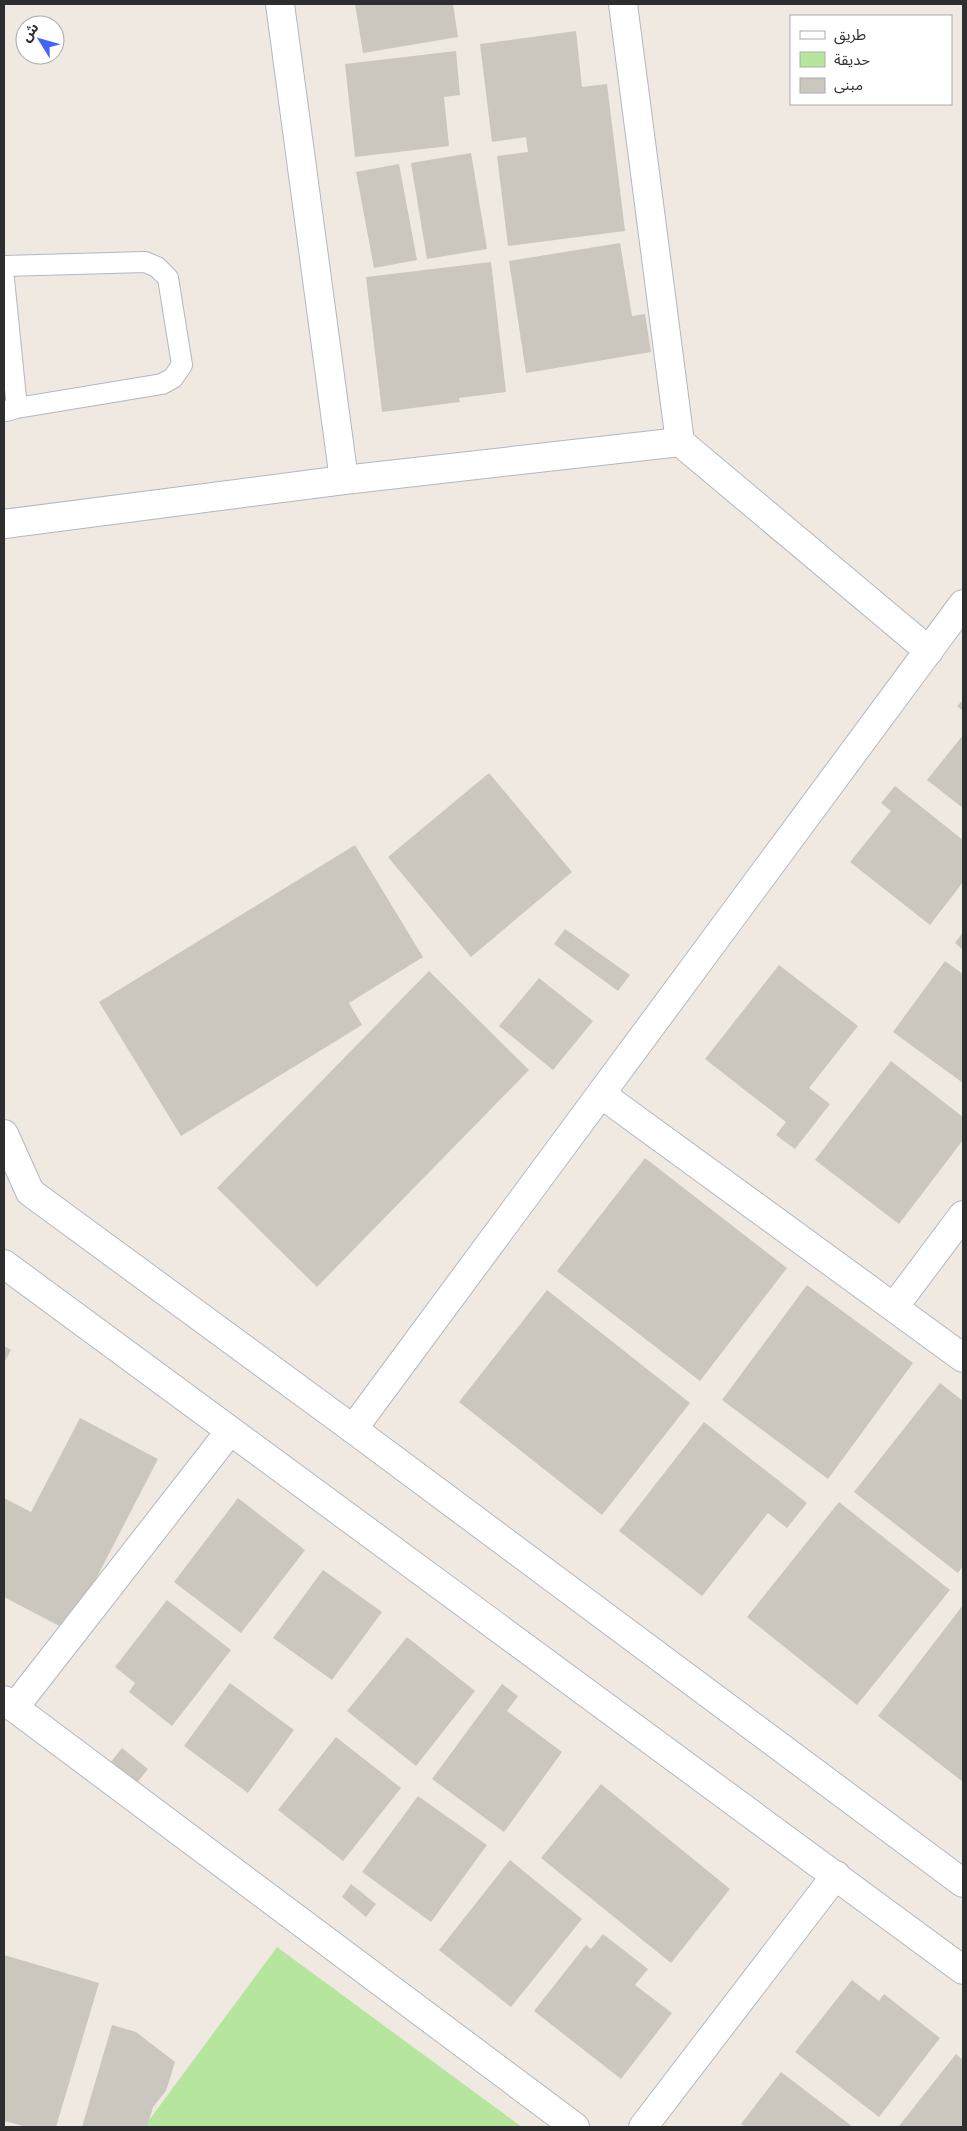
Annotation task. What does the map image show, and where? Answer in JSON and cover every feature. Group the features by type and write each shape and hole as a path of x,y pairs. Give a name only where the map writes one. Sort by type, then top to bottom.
{"street":[{"path":"280,4 344,480"},
{"path":"623,4 680,442 929,650"},
{"path":"4,524 344,480 680,442"},
{"path":"353,1429 963,604"},
{"path":"601,1094 963,1358"},
{"path":"4,1134 30,1192 353,1429 963,1883"},
{"path":"894,1307 963,1215"},
{"path":"6,1267 963,1970"},
{"path":"230,1431 9,1704 575,2127"},
{"path":"643,2127 836,1875"}],"lane":[{"path":"4,266 145,262 157,267 168,278 182,364 173,378 162,384 10,410 4,279"}],"green space":[{"path":"277,1947 522,2127 144,2127"}],"building":[{"path":"355,4 453,4 458,37 363,53"},
{"path":"576,31 582,87 607,84 625,231 508,246 497,156 528,152 526,137 492,142 480,44"},
{"path":"456,51 460,95 444,97 449,146 355,157 345,64"},
{"path":"471,153 487,249 427,259 411,163"},
{"path":"399,164 417,260 374,268 356,172"},
{"path":"620,243 632,316 645,314 651,352 526,373 509,261"},
{"path":"491,262 506,392 459,398 460,402 382,412 366,277"},
{"path":"961,702 963,703 963,711 957,706"},
{"path":"963,735 963,808 927,780"},
{"path":"489,773 572,872 471,957 388,857"},
{"path":"895,786 963,840 963,882 930,925 850,862 891,811 881,803"},
{"path":"355,845 423,957 349,1003 362,1025 181,1136 99,1002"},
{"path":"565,929 630,975 618,991 554,944"},
{"path":"963,932 963,950 955,943"},
{"path":"945,961 963,974 963,1083 893,1032"},
{"path":"779,965 858,1026 809,1088 830,1104 795,1149 776,1135 786,1122 705,1059"},
{"path":"429,971 529,1070 317,1287 217,1188"},
{"path":"539,978 593,1021 553,1070 499,1026"},
{"path":"891,1061 963,1117 963,1140 899,1224 815,1160"},
{"path":"645,1158 787,1268 700,1381 557,1271"},
{"path":"807,1285 913,1363 828,1479 722,1400"},
{"path":"547,1290 690,1403 602,1515 459,1402"},
{"path":"4,1346 11,1350 4,1363"},
{"path":"940,1383 963,1401 963,1566 958,1573 854,1492"},
{"path":"80,1418 158,1459 69,1631 4,1597 4,1498 31,1512"},
{"path":"704,1422 807,1503 787,1528 768,1513 702,1596 619,1531"},
{"path":"238,1498 305,1550 241,1633 174,1582"},
{"path":"839,1502 950,1590 857,1705 747,1617"},
{"path":"323,1570 382,1612 332,1680 273,1638"},
{"path":"167,1600 231,1650 172,1726 129,1692 135,1683 115,1667"},
{"path":"963,1605 963,1782 878,1716"},
{"path":"407,1637 475,1691 416,1766 347,1711"},
{"path":"230,1683 294,1730 248,1793 184,1746"},
{"path":"502,1684 518,1696 507,1711 562,1752 504,1832 432,1779"},
{"path":"336,1737 401,1788 343,1861 278,1810"},
{"path":"122,1748 148,1769 132,1789 106,1768"},
{"path":"601,1784 730,1889 671,1963 541,1858"},
{"path":"418,1796 487,1845 431,1922 362,1872"},
{"path":"510,1860 582,1919 511,2007 439,1950"},
{"path":"351,1884 376,1904 366,1917 342,1897"},
{"path":"603,1934 648,1969 635,1985 672,2013 621,2079 534,2011 586,1945 591,1949"},
{"path":"4,1955 99,1983 56,2127 27,2127 4,2121"},
{"path":"852,1980 879,2001 884,1994 940,2038 879,2117 795,2052"},
{"path":"112,2025 136,2032 175,2062 166,2091 153,2107 147,2127 82,2127"},
{"path":"956,2054 963,2060 963,2127 900,2127 899,2126"},
{"path":"781,2072 853,2127 745,2127 741,2124"}]}
